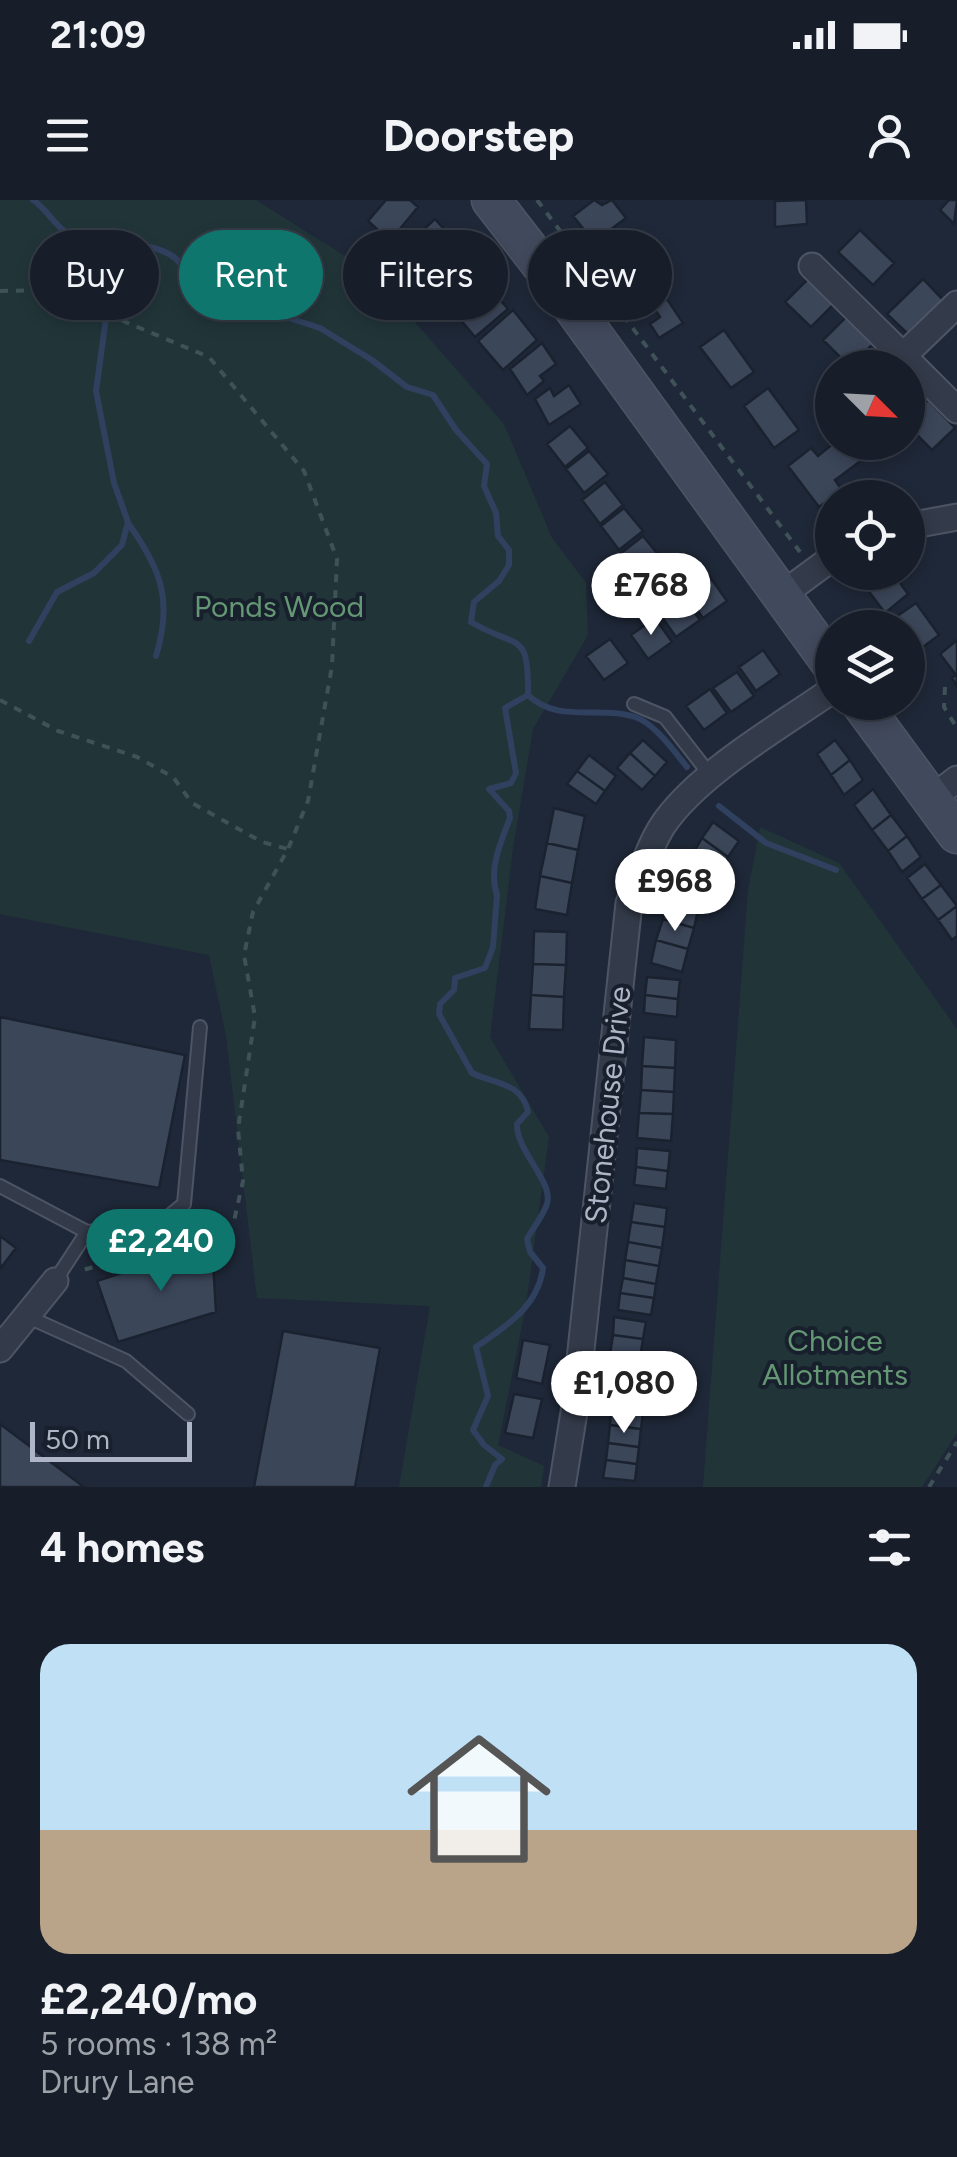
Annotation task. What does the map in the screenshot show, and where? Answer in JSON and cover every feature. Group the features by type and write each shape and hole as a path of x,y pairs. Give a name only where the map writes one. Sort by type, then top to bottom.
{"street":[{"path":"491,200 815,640"},
{"path":"812,266 898,350"},
{"path":"910,350 957,304"},
{"path":"925,377 957,410"},
{"path":"925,523 957,517"},
{"path":"783,594 815,571"},
{"name":"Stonehouse Drive","path":"562,1487 575,1406 629,904 662,826 711,776 815,720"},
{"path":"873,720 944,789 957,834"},
{"path":"0,1348 55,1281"}],"lane":[{"path":"634,704 669,721 711,776"},
{"path":"0,1186 88,1232 157,1226 184,1204 200,1027"},
{"path":"55,1281 88,1232"},
{"path":"26,1316 126,1360 188,1414"}],"path":[{"path":"537,200 815,554"},
{"path":"0,291 49,290 209,356 304,471 337,559 329,686 308,802 288,849 253,912 244,955 254,1017 238,1129 243,1181 234,1221 212,1233 55,1281"},
{"path":"945,686 944,708 957,728"},
{"path":"0,700 58,731 138,757 174,778 192,803 262,842 288,849"},
{"path":"929,1487 957,1442"}],"green space":[{"name":"Ponds Wood","path":"0,200 256,200 304,230 179,230 179,320 323,320 323,242 343,255 343,320 413,320 504,424 552,538 586,583 588,635 533,729 513,848 490,1037 549,1137 526,1305 498,1445 544,1466 541,1487 399,1487 430,1306 257,1298 226,1036 209,955 0,914"},
{"name":"Choice Allotments","path":"760,827 839,863 957,1029 957,1433 922,1487 703,1487 748,891"}],"building":[{"path":"386,200 410,200 418,207 399,230 378,230 368,221"},
{"path":"594,200 602,205 612,200 626,218 610,230 584,230 573,216"},
{"path":"806,200 807,224 775,227 775,201"},
{"path":"949,200 957,200 954,224 940,210"},
{"path":"435,219 445,230 423,230"},
{"path":"860,230 894,263 873,285 838,252"},
{"path":"808,279 834,304 811,327 785,302"},
{"path":"923,279 944,301 909,335 887,314"},
{"path":"672,306 683,323 659,338 650,324 672,320"},
{"path":"513,310 537,340 503,370 478,341 502,320 508,320"},
{"path":"846,317 873,344 867,350 833,350 823,340"},
{"path":"461,320 495,320 475,337"},
{"path":"724,330 754,372 731,388 700,347"},
{"path":"542,343 556,364 540,376 544,381 527,395 510,369"},
{"path":"569,385 581,404 549,425 535,399 550,388 554,396"},
{"path":"768,388 799,430 774,448 744,406"},
{"path":"928,400 955,428 932,450 925,443"},
{"path":"570,426 588,448 565,467 547,444"},
{"path":"811,448 815,460 862,460 835,480 815,480 815,502 788,466"},
{"path":"589,451 608,474 584,493 566,469"},
{"path":"605,482 623,505 600,524 582,500"},
{"path":"624,508 643,531 619,550 601,526"},
{"path":"643,536 661,558 638,577 620,554"},
{"path":"710,577 727,601 703,618 686,594"},
{"path":"868,590 905,590 908,594 889,610 883,610"},
{"path":"683,596 700,620 676,637 659,613"},
{"path":"925,616 939,635 925,646"},
{"path":"655,618 672,642 648,659 631,635"},
{"path":"610,639 628,663 604,680 586,656"},
{"path":"956,641 957,686 952,678 956,675 940,654"},
{"path":"763,650 780,674 756,691 739,667"},
{"path":"737,672 754,696 731,712 713,688"},
{"path":"710,689 727,713 704,730 686,706"},
{"path":"643,740 667,762 655,776 630,753"},
{"path":"835,740 850,760 831,775 817,754"},
{"path":"630,753 655,776 642,790 617,768"},
{"path":"589,755 616,776 605,791 577,771"},
{"path":"850,760 863,780 844,795 831,775"},
{"path":"577,771 605,791 596,804 567,784"},
{"path":"873,789 891,815 872,830 854,805"},
{"path":"554,808 585,816 578,850 547,843"},
{"path":"891,815 907,836 888,851 872,830"},
{"path":"713,822 739,841 728,857 702,838"},
{"path":"907,836 921,857 902,872 888,851"},
{"path":"702,838 728,857 717,876 690,858"},
{"path":"547,843 578,850 572,883 540,876"},
{"path":"925,864 941,885 922,899 907,878"},
{"path":"676,869 707,879 700,902 670,893"},
{"path":"540,876 572,883 567,915 535,909"},
{"path":"941,885 957,906 938,920 922,899"},
{"path":"670,893 700,902 694,928 663,919"},
{"path":"957,906 957,936 952,940 938,920"},
{"path":"663,919 694,928 688,949 656,940"},
{"path":"534,931 567,932 566,965 533,964"},
{"path":"656,940 688,949 682,972 651,963"},
{"path":"533,964 566,965 564,997 531,995"},
{"path":"647,977 680,980 678,999 645,995"},
{"path":"531,995 564,997 563,1030 529,1029"},
{"path":"645,995 678,999 677,1017 644,1013"},
{"path":"0,1017 185,1055 159,1188 0,1160"},
{"path":"644,1037 676,1040 675,1068 642,1066"},
{"path":"642,1066 675,1068 674,1092 641,1090"},
{"path":"641,1090 674,1092 673,1114 639,1113"},
{"path":"639,1113 673,1114 671,1141 637,1138"},
{"path":"637,1148 670,1151 668,1171 636,1167"},
{"path":"636,1167 668,1171 666,1189 634,1185"},
{"path":"634,1203 667,1208 665,1227 631,1222"},
{"path":"631,1222 665,1227 662,1248 628,1242"},
{"path":"0,1236 16,1248 0,1269"},
{"path":"628,1242 662,1248 659,1266 625,1260"},
{"path":"212,1243 216,1312 118,1342 97,1281"},
{"path":"625,1260 659,1266 656,1284 623,1278"},
{"path":"623,1278 656,1284 654,1298 620,1293"},
{"path":"620,1293 654,1298 651,1315 618,1310"},
{"path":"614,1317 646,1322 643,1339 613,1335"},
{"path":"283,1331 380,1348 355,1487 254,1487"},
{"path":"613,1335 643,1339 640,1358 610,1354"},
{"path":"523,1340 550,1345 542,1384 516,1378"},
{"path":"616,1376 647,1380 645,1398 613,1395"},
{"path":"514,1394 542,1399 533,1438 505,1433"},
{"path":"613,1395 645,1398 643,1413 611,1410"},
{"path":"611,1410 643,1413 641,1429 610,1425"},
{"path":"0,1424 84,1487 0,1487"},
{"path":"610,1425 641,1429 639,1447 608,1443"},
{"path":"608,1443 639,1447 637,1464 606,1460"},
{"path":"606,1460 637,1464 635,1481 603,1478"}],"waterway":[{"path":"33,200 58,226 80,239 163,251 178,261 197,289 233,290 255,297 289,318 320,328 407,387 433,395 456,430 487,464 484,486 496,513 498,536 509,550 509,565 499,581 474,602 471,622 523,650 528,695 505,708 516,773 511,783 489,789 509,811 510,818 495,866 493,947 485,968 455,978 454,990 440,1004 439,1014 472,1073 506,1085 525,1102 528,1112 517,1124 518,1134 548,1195 527,1239 530,1252 543,1268 535,1294 519,1314 476,1347 488,1396 473,1430 502,1459 495,1465 486,1487"},
{"path":"29,641 57,592 94,573 122,545 128,522 114,483 96,391 106,320"},
{"path":"128,523 149,555 161,586 163,618 156,656"},
{"path":"528,695 552,709 621,714 642,720 687,767"},
{"path":"719,806 766,843 836,870"}]}
